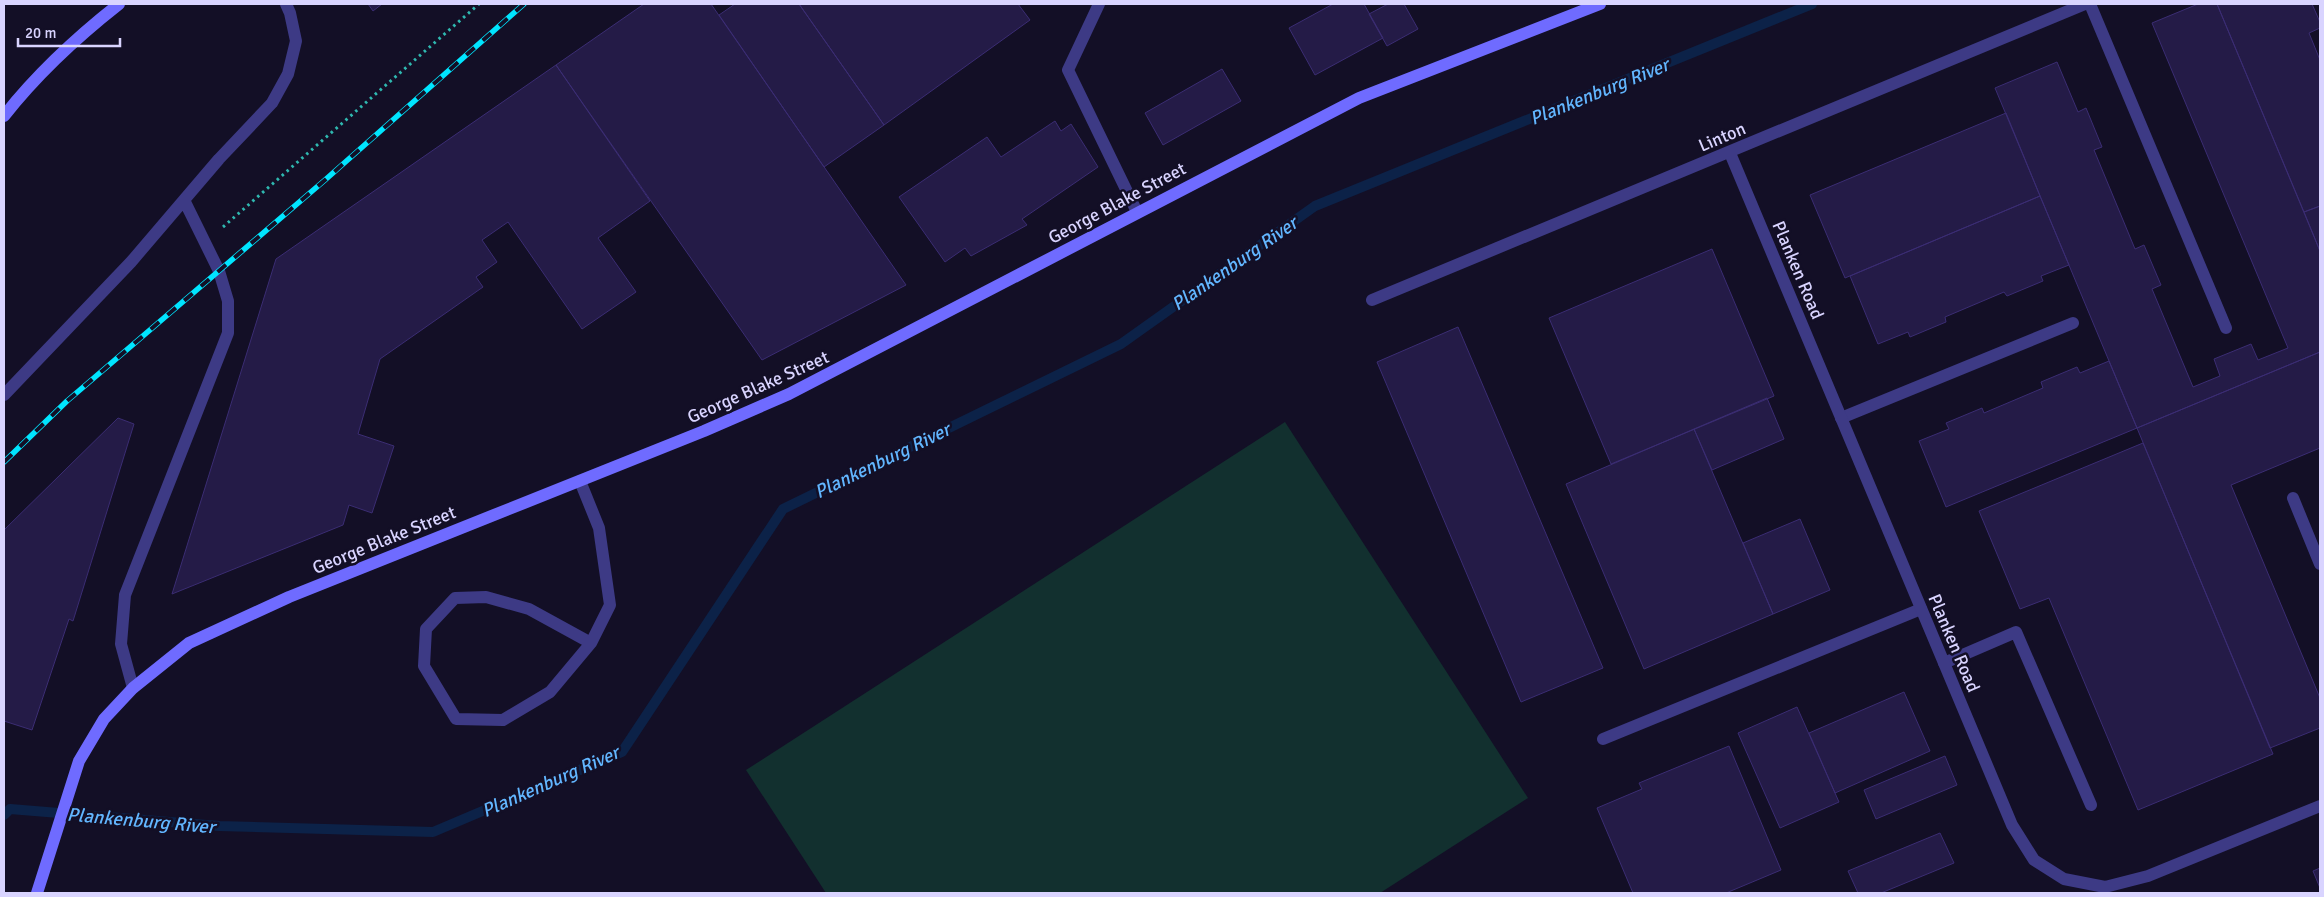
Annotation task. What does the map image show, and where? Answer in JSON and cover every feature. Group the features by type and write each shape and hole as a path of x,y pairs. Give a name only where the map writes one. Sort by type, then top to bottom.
{"street":[{"path":"4,116 23,92 70,45 119,4"},
{"path":"4,395 131,262 272,103 288,74 296,41 290,13 286,4"},
{"path":"1099,4 1068,70 1137,212"},
{"name":"George Blake Street","path":"37,893 79,761 104,719 133,688 189,643 289,597 580,481 789,394 1359,98 1575,8 1600,4"},
{"name":"Linton","path":"1372,300 2085,4"},
{"path":"2090,4 2226,328"},
{"name":"Planken Road","path":"1730,153 2012,825 2034,860 2064,879 2105,887 2148,876 2320,806"},
{"path":"133,688 121,644 126,595 228,332 228,301 219,271 184,200"},
{"path":"1841,418 2073,323"},
{"path":"580,481 599,528 610,604 591,643 550,692 503,720 456,719 424,666 426,629 455,598 486,597 529,609 591,643"},
{"path":"2293,498 2320,564"},
{"path":"1603,739 1921,609"},
{"path":"1944,663 2016,632 2091,805"}],"path":[{"path":"205,241 435,45 479,4"}],"green space":[{"path":"1285,422 1528,798 1380,893 826,893 746,770"}],"building":[{"path":"368,4 382,4 373,11"},
{"path":"644,4 711,4 906,285 762,360 556,65"},
{"path":"735,4 799,4 884,125 824,167 719,15"},
{"path":"799,4 1018,4 1030,20 884,125"},
{"path":"1333,4 1364,4 1383,38 1315,75 1289,28"},
{"path":"1388,4 1404,4 1418,29 1387,46 1369,14"},
{"path":"2198,4 2217,4 2320,251 2320,352 2137,428 1995,88 2057,62 2078,112 2086,108 2102,147 2094,150 2135,249 2144,245 2161,285 2152,289 2193,387 2220,376 2214,359 2251,344 2258,360 2288,348 2152,23"},
{"path":"2217,4 2312,4 2320,22 2320,28 2309,33 2320,60 2320,206 2304,212"},
{"path":"556,65 650,201 598,238 636,292 582,329 508,222 482,240 497,262 476,277 483,287 380,359 358,434 394,446 372,513 349,505 343,525 172,594 276,259"},
{"path":"1222,69 1241,101 1163,145 1145,113"},
{"path":"2006,113 2040,196 1845,278 1810,195"},
{"path":"1055,121 1061,131 1071,124 1098,167 1022,219 1027,225 971,256 965,248 945,262 899,197 987,137 1001,157"},
{"path":"2040,196 2069,265 2041,276 2043,281 2007,296 2004,292 1945,317 1946,322 1910,337 1908,332 1878,344 1850,276"},
{"path":"2320,206 2320,251 2304,212"},
{"path":"1712,249 1774,396 1611,464 1549,318"},
{"path":"1458,327 1603,668 1521,702 1377,362"},
{"path":"2320,352 2320,448 2231,485 2320,698 2320,728 2270,748 2137,428"},
{"path":"2109,361 2137,428 1946,507 1919,441 1949,429 1946,423 1982,408 1984,413 2043,388 2041,382 2077,367 2080,373"},
{"path":"1767,398 1784,439 1712,470 1694,429"},
{"path":"118,418 134,424 73,621 69,619 32,730 4,721 4,530"},
{"path":"1694,429 1773,614 1644,669 1566,484"},
{"path":"2143,443 2273,754 2138,810 2049,598 2020,609 1979,511"},
{"path":"1800,519 1830,590 1773,614 1743,543"},
{"path":"1904,692 1930,751 1835,793 1809,733"},
{"path":"1797,707 1839,802 1780,828 1738,733"},
{"path":"1729,746 1781,870 1726,893 1633,893 1597,808 1642,789 1639,783"},
{"path":"1945,756 1957,785 1876,819 1864,790"},
{"path":"1940,833 1954,863 1881,893 1858,893 1848,871"},
{"path":"2320,868 2320,888 2313,871"}],"waterway":[{"name":"Plankenburg River","path":"4,815 10,809 219,826 433,832 622,752 783,509 1121,344 1315,206 1812,4"}],"railway":[{"path":"4,462 67,401 325,180 524,4"}]}
